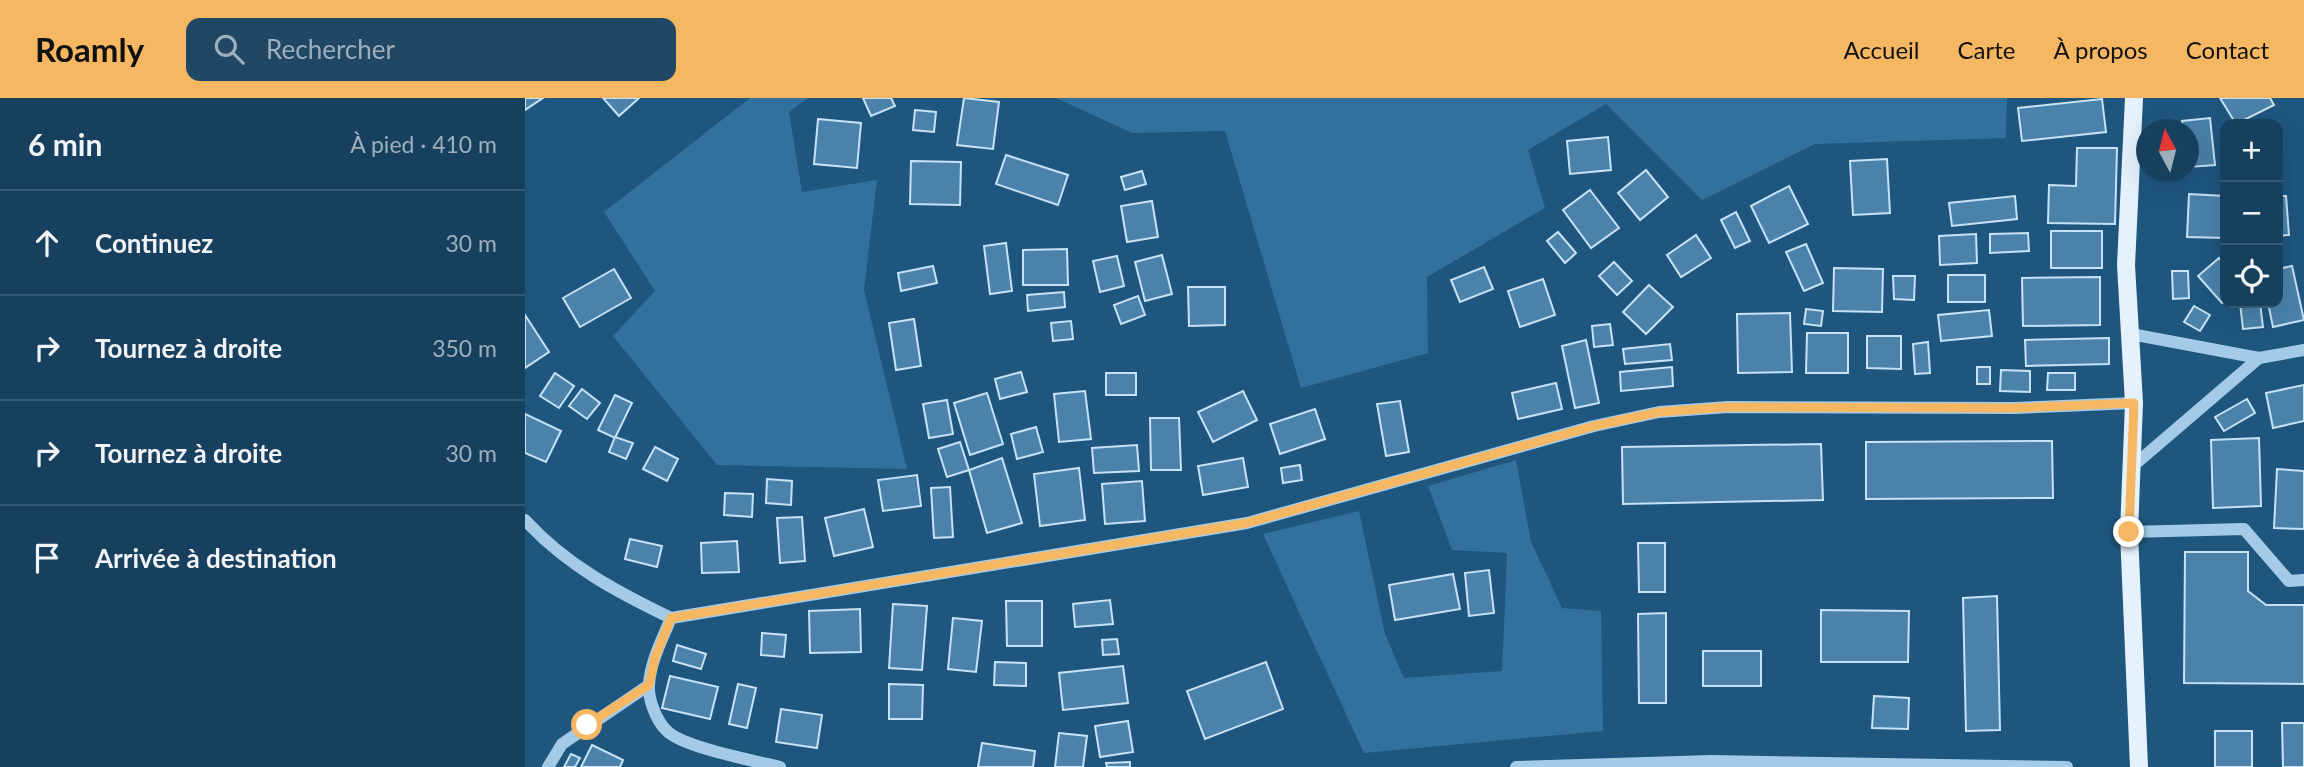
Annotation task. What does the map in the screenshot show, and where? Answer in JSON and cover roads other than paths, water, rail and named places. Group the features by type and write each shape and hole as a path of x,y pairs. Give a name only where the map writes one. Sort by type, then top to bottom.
{"main road":[{"path":"2134,98 2126,265 2134,403 2129,532 2139,767"}],"street":[{"path":"2131,334 2259,358 2304,350"},
{"path":"2133,466 2259,358"},
{"path":"525,520 551,548 615,592 671,618 1247,523 1594,426 1659,412 1728,407 2015,408 2134,403"},
{"path":"2129,532 2244,529 2289,581 2304,580"},
{"path":"671,618 655,658 649,685 651,704 667,732 707,749 779,767"},
{"path":"548,767 562,744 649,685"},
{"path":"1516,767 1711,761 2067,767"}]}
